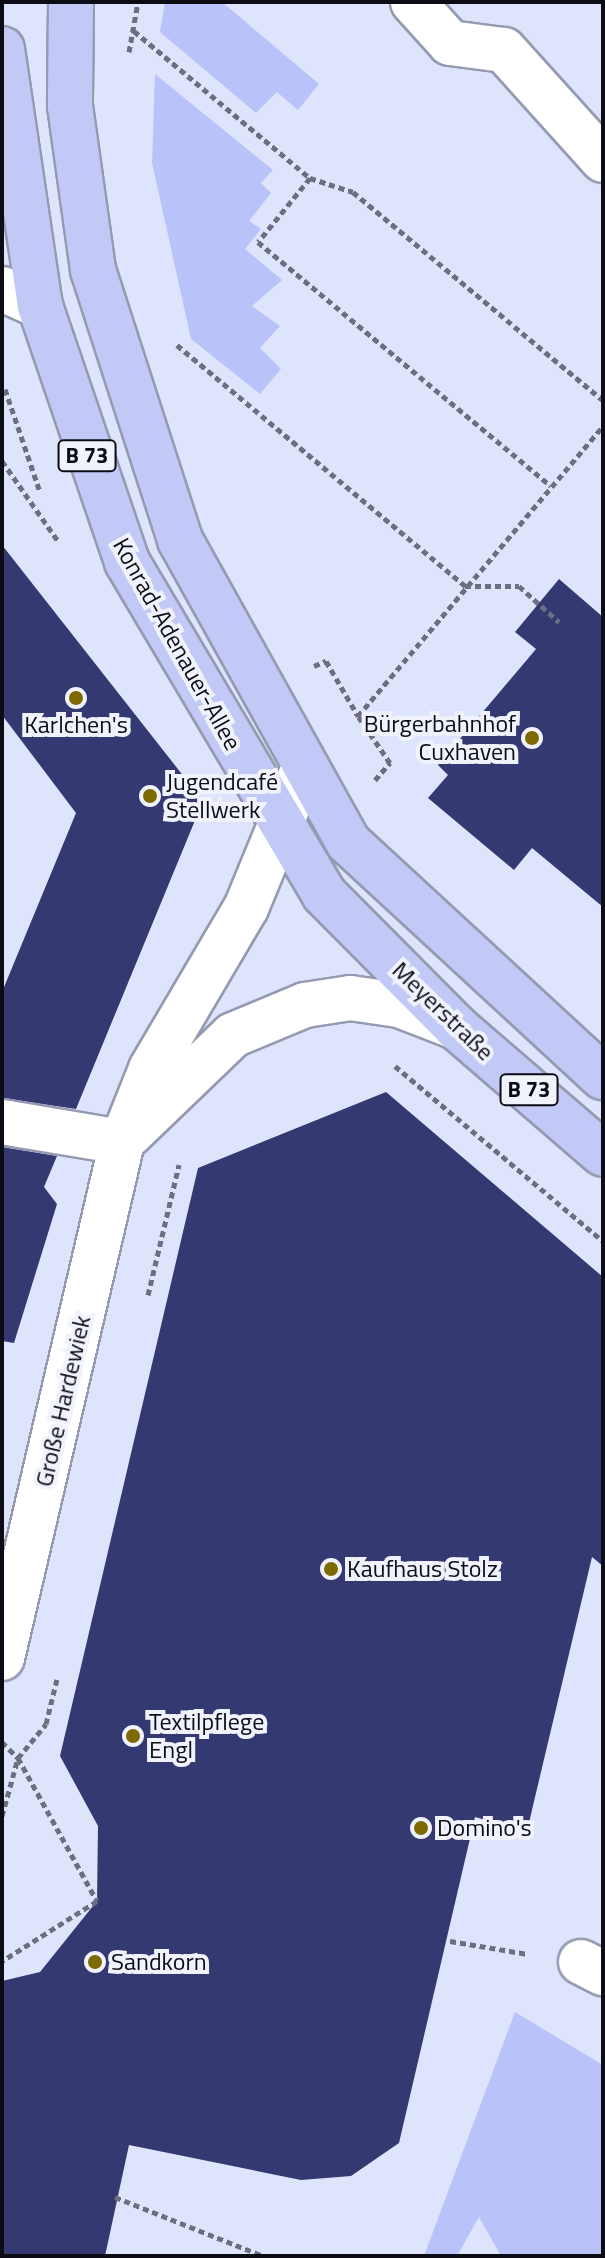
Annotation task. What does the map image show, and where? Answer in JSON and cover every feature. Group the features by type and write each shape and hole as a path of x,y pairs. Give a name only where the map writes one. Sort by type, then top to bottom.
{"main road":[{"name":"Konrad-Adenauer-Allee","path":"71,5 70,106 93,270 148,451 180,540 348,842 603,1077"},
{"name":"Konrad-Adenauer-Allee","path":"2,49 7,148 21,297 127,562 278,826 324,894"},
{"name":"Meyerstraße","path":"324,894 456,1027 603,1154"}],"street":[{"path":"413,2 450,43 504,50 603,160"},
{"name":"Große Hardewiek","path":"2,1658 122,1142 151,1069 246,908 304,767"},
{"path":"2,1122 122,1142 233,1035 305,1005 350,998 399,1005 456,1027"}],"path":[{"path":"134,31 310,178 353,192 603,400"},
{"path":"310,178 258,242 551,486"},
{"path":"169,339 465,586 519,586 559,622"},
{"path":"358,716 603,426"},
{"path":"2,461 69,556"},
{"path":"302,672 326,661 390,763 373,782"},
{"path":"388,1060 603,1241"},
{"path":"145,1310 181,1156"},
{"path":"2,1816 18,1758 46,1724 61,1663"},
{"path":"2,1742 18,1758 97,1901 2,1961"},
{"path":"450,1941 592,1968"},
{"path":"115,2197 263,2256"}],"shaded area":[{"path":"165,2 222,2 319,84 298,110 277,92 256,113 160,32"},
{"path":"155,74 273,170 261,183 271,193 249,221 261,229 245,249 282,280 252,306 280,326 260,348 281,369 260,394 191,339 152,163"},
{"path":"515,2012 603,2065 603,2256 501,2256 479,2217 457,2256 424,2256"}],"building":[{"path":"2,545 203,801 76,1109 2,1098 2,992 76,813 2,715"},
{"name":"Bürgerbahnhof Cuxhaven","path":"559,579 603,617 603,907 532,848 514,870 428,798 448,775 438,765 536,649 515,632"},
{"path":"386,1092 603,1277 603,1566 592,1557 527,1831 475,1817 399,2143 351,2176 301,2180 129,2145 105,2256 2,2256 2,1981 40,1972 97,1901 98,1826 60,1756 198,1168"},
{"path":"2,1147 57,1156 44,1187 57,1204 14,1343 2,1341"}],"place":[{"name":"Karlchen's","path":"76,698"},
{"name":"Bürgerbahnhof Cuxhaven","path":"532,738"},
{"name":"Jugendcafé Stellwerk","path":"150,796"},
{"name":"Kaufhaus Stolz","path":"331,1569"},
{"name":"Textilpflege Engl","path":"133,1736"},
{"name":"Domino's","path":"421,1828"},
{"name":"Sandkorn","path":"95,1962"}]}
